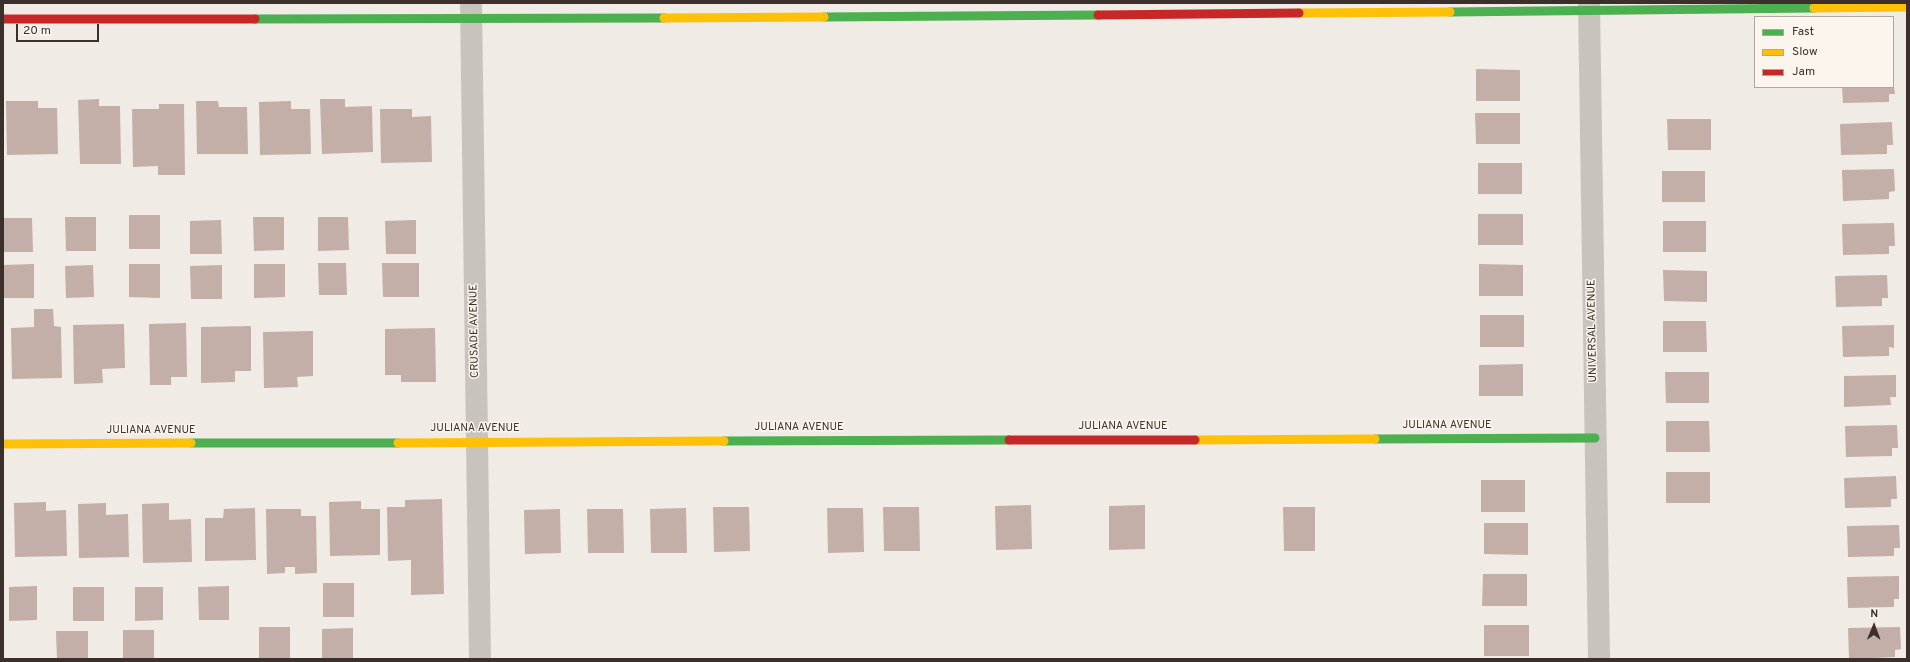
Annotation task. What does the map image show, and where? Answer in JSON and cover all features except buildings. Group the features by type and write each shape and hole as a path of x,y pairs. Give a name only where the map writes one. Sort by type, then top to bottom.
{"street":[{"name":"UNIVERSAL AVENUE","path":"1589,7 1599,659"},
{"path":"3,19 471,11 1907,7"},
{"name":"CRUSADE AVENUE","path":"471,11 480,659"},
{"name":"JULIANA AVENUE","path":"3,444 476,441 1595,438"}],"traffic: fast":[{"path":"1450,12 1814,8"},
{"path":"824,17 1098,15"},
{"path":"255,19 664,18"},
{"path":"1375,439 1595,438"},
{"path":"724,441 1009,440"},
{"path":"191,443 398,443"}],"traffic: slow":[{"path":"1814,8 1907,7"},
{"path":"1299,13 1450,12"},
{"path":"664,18 824,17"},
{"path":"1195,440 1375,439"},
{"path":"398,443 724,441"},
{"path":"3,444 191,443"}],"traffic: jam":[{"path":"1098,15 1299,13"},
{"path":"3,19 255,19"},
{"path":"1009,440 1195,440"}]}
